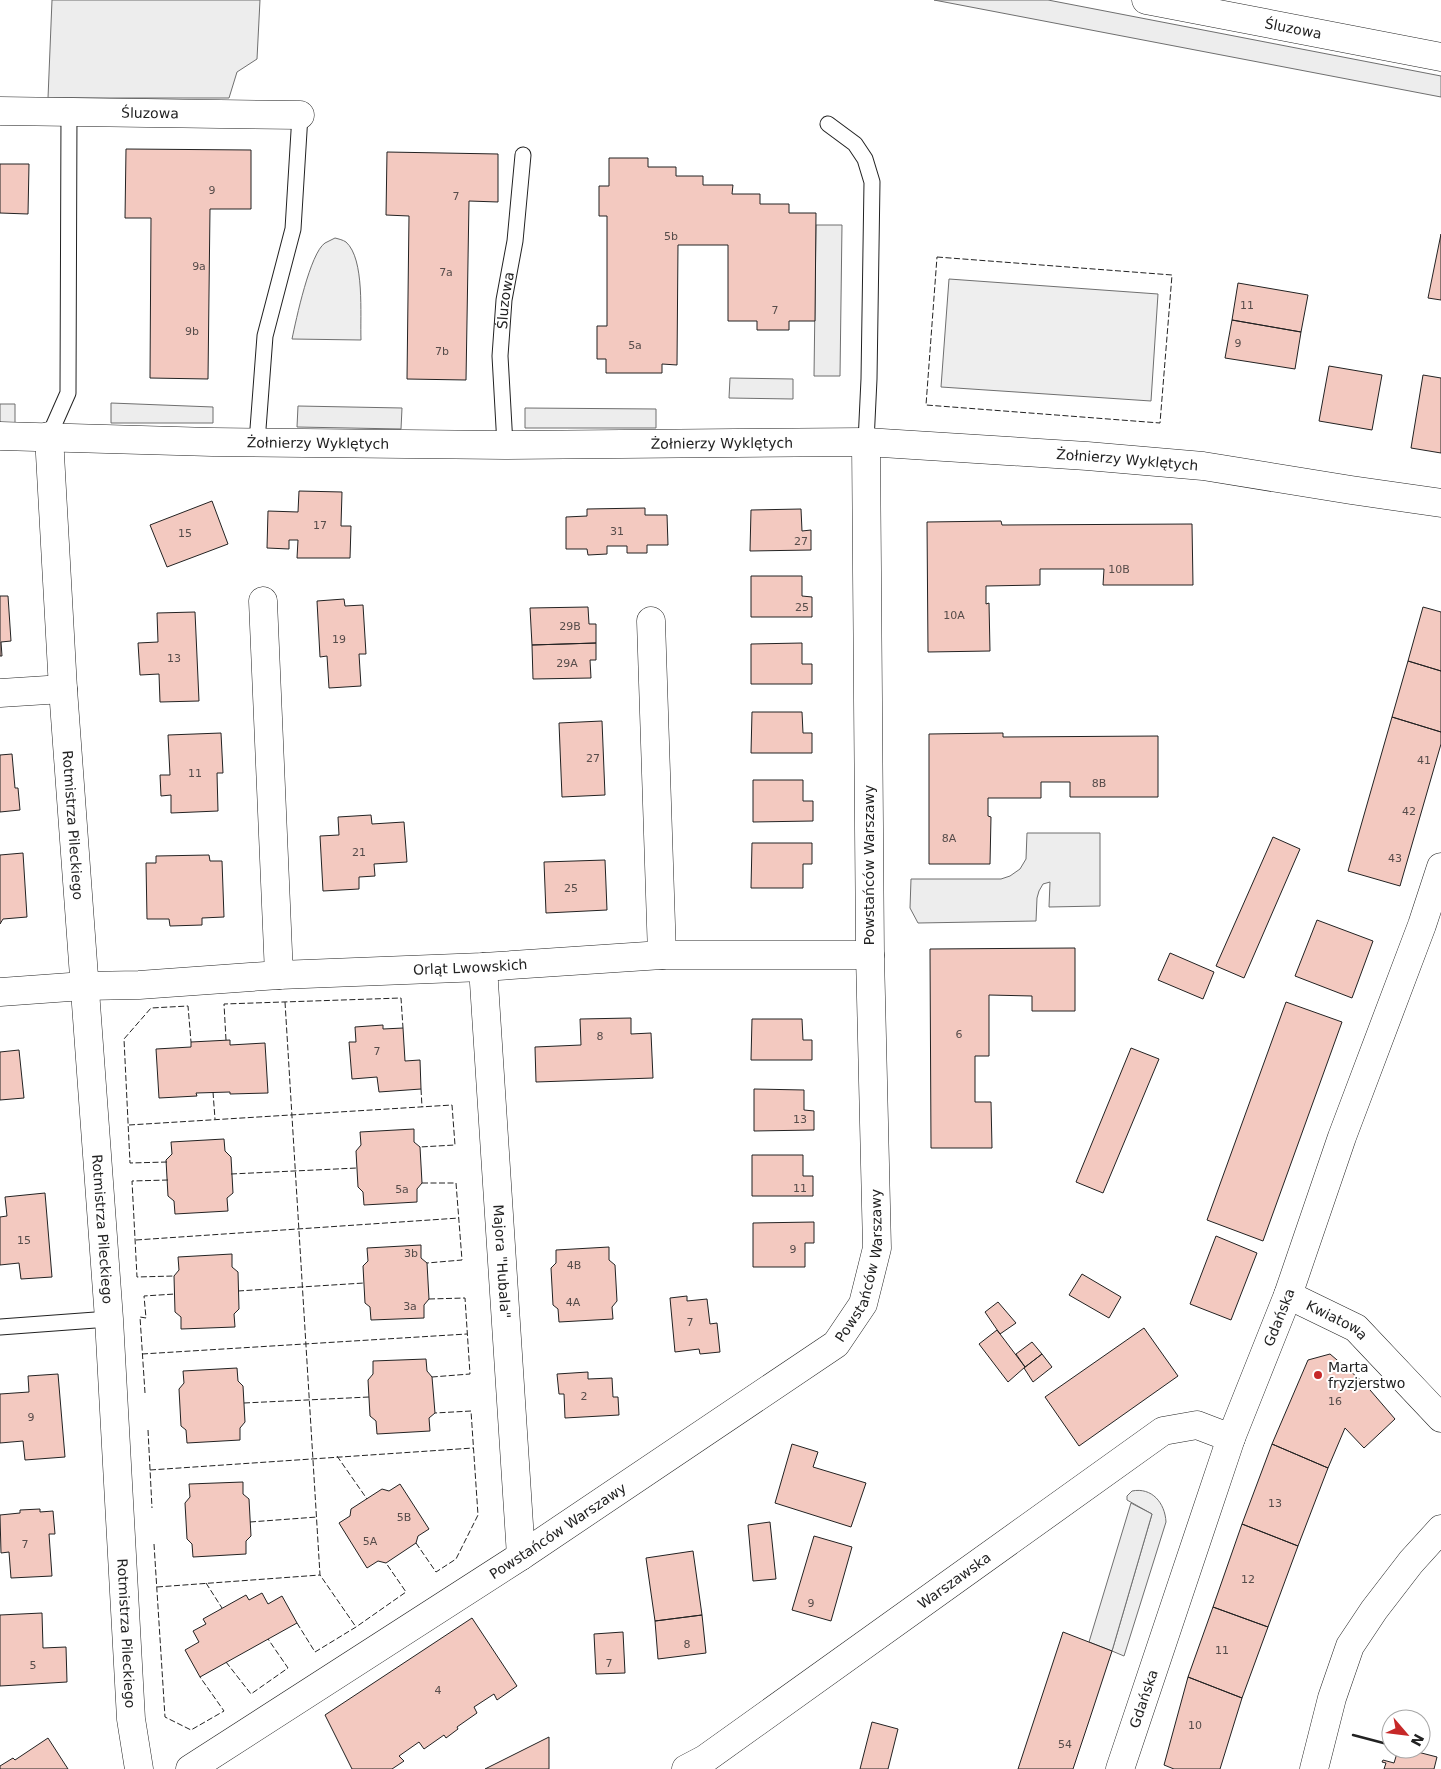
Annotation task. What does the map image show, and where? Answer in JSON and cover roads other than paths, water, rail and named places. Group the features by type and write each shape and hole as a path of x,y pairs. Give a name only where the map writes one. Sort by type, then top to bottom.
{"street":[{"name":"Śluzowa","path":"1146,0 1441,57"},
{"name":"Śluzowa","path":"0,110 300,115"},
{"name":"Żołnierzy Wyklętych","path":"0,436 505,445 866,442 1087,456 1203,466 1441,503"},
{"name":"Rotmistrza Pileckiego","path":"49,436 63,689 109,1319 131,1719 139,1769"},
{"name":"Powstańców Warszawy","path":"190,1769 521,1556 836,1344 863,1304 877,1248 870,955 866,442"},
{"path":"263,601 279,975"},
{"path":"651,621 662,954"},
{"path":"0,693 63,689"},
{"name":"Gdańska","path":"1120,1769 1230,1438 1288,1295 1342,1137 1422,924 1441,867"},
{"name":"Orląt Lwowskich","path":"0,992 279,975 483,967 662,954 870,955"},
{"name":"Majora \"Hubala\"","path":"483,967 521,1556"},
{"name":"Kwiatowa","path":"1288,1295 1356,1328 1441,1418"},
{"name":"Warszawska","path":"701,1766 1163,1431 1197,1425 1230,1438"},
{"path":"1314,1769 1332,1698 1350,1646 1374,1610 1411,1562 1441,1529"}],"lane":[{"path":"49,436 68,394 69,111"},
{"path":"257,442 265,336 293,229 300,115"},
{"path":"828,124 855,144 865,159 872,182 866,442"},
{"name":"Śluzowa","path":"505,445 500,356 504,300 515,241 523,156"},
{"path":"0,1327 109,1319"}],"place":[{"name":"Marta fryzjerstwo","path":"1318,1375"}]}
